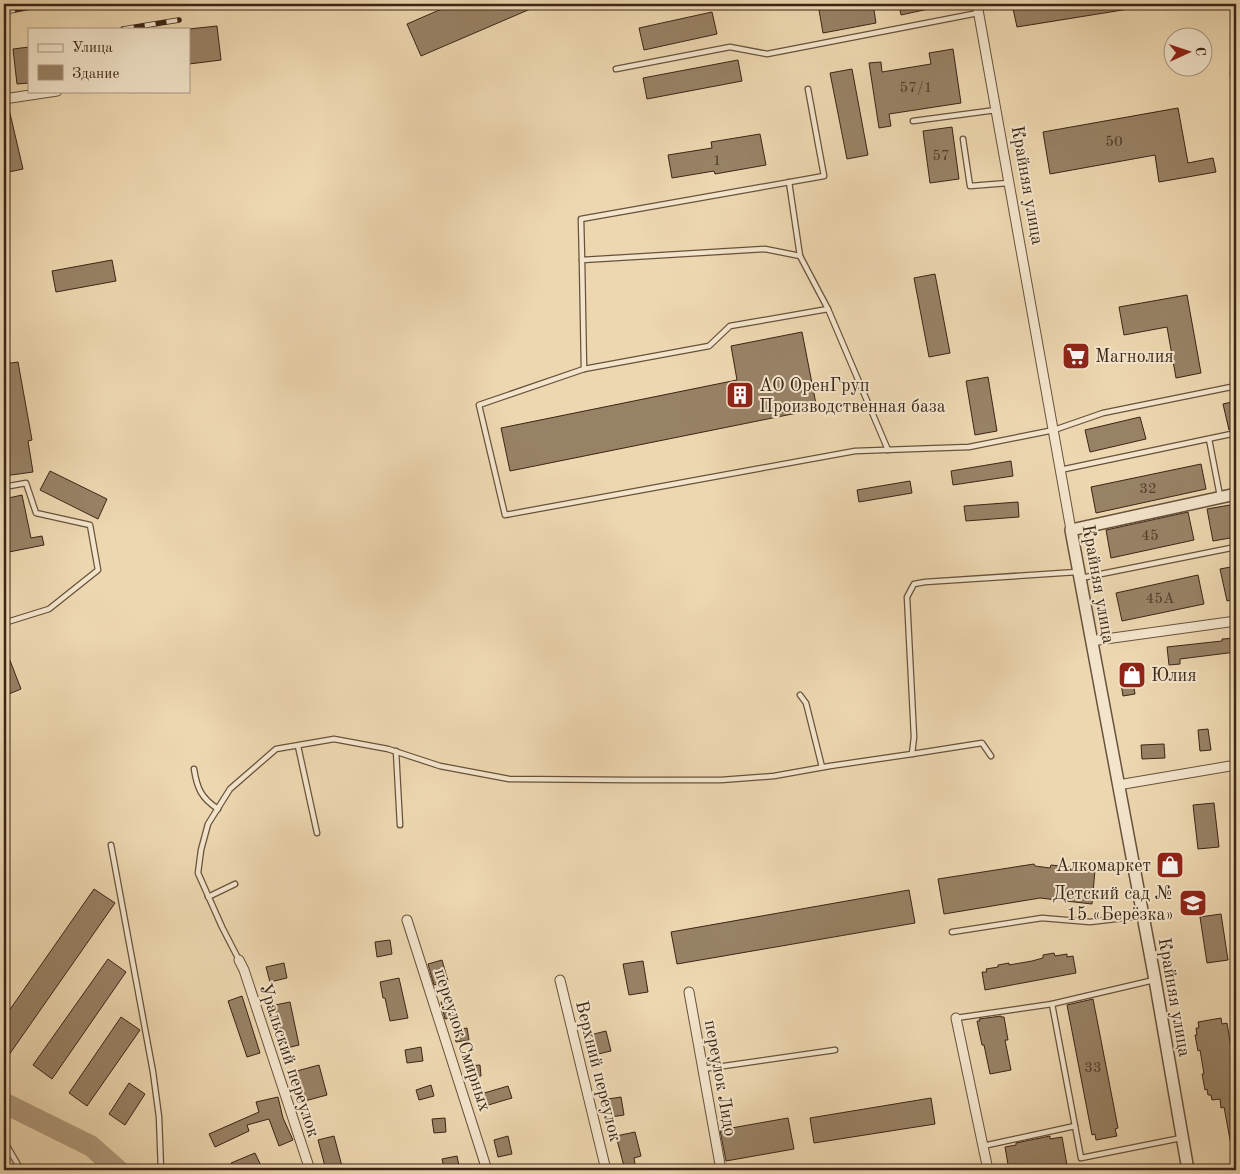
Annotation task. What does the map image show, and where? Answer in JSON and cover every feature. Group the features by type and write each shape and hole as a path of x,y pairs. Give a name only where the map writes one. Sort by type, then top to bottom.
{"street":[{"name":"Крайняя улица","path":"978,8 1188,1170"},
{"path":"4,99 50,92"},
{"path":"1071,530 1236,494"},
{"path":"1091,641 1236,620"},
{"path":"1118,786 1236,765"},
{"name":"переулок Смирных","path":"407,920 487,1170"},
{"name":"Уральский переулок","path":"239,960 244,970 310,1170"},
{"name":"Верхний переулок","path":"560,980 606,1170"},
{"name":"переулок Лидо","path":"689,992 721,1170"},
{"path":"956,1018 988,1170"}],"lane":[{"path":"616,68 730,47 767,54 978,8"},
{"path":"1236,71 1233,72 1236,105"},
{"path":"584,369 581,219 824,176 808,90"},
{"path":"913,121 996,110"},
{"path":"963,139 970,186 1010,183"},
{"path":"789,182 800,256 828,309 888,450"},
{"path":"582,260 765,249 800,256"},
{"path":"828,309 730,326 709,346 584,369 479,405 505,515 855,451 969,447 1054,430 1103,413 1236,386"},
{"path":"1060,470 1236,433"},
{"path":"1209,439 1220,498"},
{"path":"4,487 26,483 36,513 90,525 98,570 49,609 4,623"},
{"path":"912,754 914,737 907,597 914,584 1079,575 1236,547"},
{"path":"800,695 806,703 822,767"},
{"path":"239,960 198,873 201,850 208,824 230,789 276,749 334,740 396,751 440,766 509,778 721,780 774,776 982,743 991,756"},
{"path":"298,746 317,833"},
{"path":"396,751 400,825"},
{"path":"194,769 196,782 205,801 218,809"},
{"path":"110,845 153,1072 159,1118 161,1170"},
{"path":"208,897 235,884"},
{"path":"952,932 1042,918 1090,922 1142,916"},
{"path":"956,1018 1052,1004 1155,980"},
{"path":"1052,1004 1082,1158 1182,1137"},
{"path":"703,1068 835,1050"},
{"path":"983,1146 1075,1126"},
{"path":"4,1146 7,1146 20,1170"}],"building":[{"path":"453,4 542,4 421,56 407,24"},
{"path":"836,4 873,4 876,23 823,33 819,10 836,7"},
{"path":"899,4 932,4 933,8 901,15"},
{"path":"1012,4 1128,4 1129,9 1017,27"},
{"path":"712,12 717,34 644,50 639,28"},
{"path":"217,26 221,60 190,64 190,29"},
{"path":"28,47 28,83 17,84 13,49"},
{"path":"953,49 961,103 889,114 891,126 879,128 869,63 881,62 882,72 931,64 929,53"},
{"path":"738,60 742,81 647,99 643,78"},
{"path":"852,69 868,155 847,159 830,73"},
{"path":"4,105 8,105 23,169 4,173"},
{"path":"1178,108 1188,163 1213,158 1216,172 1159,182 1155,155 1050,174 1043,132"},
{"path":"952,127 959,179 930,183 923,131"},
{"path":"760,134 766,165 715,174 714,171 672,178 668,155 712,148 711,142"},
{"path":"112,260 116,281 56,292 52,271"},
{"path":"935,274 950,353 929,357 914,278"},
{"path":"1187,295 1201,373 1176,378 1167,327 1124,335 1119,307"},
{"name":"АО ОренГруп Производственная база","path":"802,332 817,409 510,471 501,428 737,380 731,346"},
{"path":"18,362 32,440 28,441 33,472 4,476 4,364"},
{"path":"988,377 997,431 975,435 966,381"},
{"path":"1236,401 1236,429 1229,430 1223,404"},
{"path":"1140,417 1146,439 1090,452 1085,430"},
{"path":"1011,461 1013,476 953,485 951,471"},
{"path":"1201,464 1206,489 1096,513 1091,487"},
{"path":"50,471 107,499 98,519 40,490"},
{"path":"910,481 912,493 859,502 857,490"},
{"path":"22,495 31,538 42,536 44,545 9,552 4,524 4,499"},
{"path":"1018,502 1019,517 966,521 964,506"},
{"path":"1236,504 1236,537 1213,541 1207,509"},
{"path":"1188,512 1194,540 1111,558 1106,530"},
{"path":"1236,566 1236,599 1227,601 1220,569"},
{"path":"1198,575 1204,604 1122,621 1116,593"},
{"path":"1236,638 1236,652 1180,659 1180,664 1169,665 1167,647"},
{"path":"4,645 21,689 4,696"},
{"path":"1132,675 1135,694 1123,696 1120,677"},
{"path":"1208,729 1211,750 1200,751 1198,730"},
{"path":"1164,744 1165,758 1142,759 1141,745"},
{"path":"1214,803 1219,847 1198,849 1193,805"},
{"path":"1034,864 1035,866 1050,868 1051,865 1095,870 1092,904 1040,898 944,914 938,879"},
{"path":"94,889 115,903 4,1062 4,1018"},
{"path":"909,890 915,923 677,964 671,932"},
{"path":"1221,914 1228,960 1207,963 1200,917"},
{"path":"390,940 392,954 377,957 375,942"},
{"path":"1054,953 1055,956 1067,954 1067,957 1073,956 1076,973 985,990 982,972 987,972 986,969 1009,963 1009,965 1032,961 1043,958 1043,955"},
{"path":"108,959 126,972 52,1079 33,1065"},
{"path":"442,960 448,981 434,985 428,964"},
{"path":"643,961 648,992 629,995 623,964"},
{"path":"284,963 287,978 270,982 266,967"},
{"path":"399,978 408,1018 390,1021 380,982"},
{"path":"242,996 260,1053 247,1057 228,1001"},
{"path":"1093,999 1118,1128 1115,1129 1117,1136 1096,1140 1095,1134 1092,1135 1067,1005"},
{"path":"449,1000 454,1017 445,1019 441,1002"},
{"path":"290,1002 299,1045 283,1049 275,1005"},
{"path":"121,1017 140,1030 87,1106 69,1093"},
{"path":"1004,1017 1008,1040 1005,1040 1011,1070 990,1074 977,1021 980,1021 979,1019"},
{"path":"1221,1018 1222,1024 1227,1023 1236,1077 1236,1145 1231,1145 1224,1107 1221,1108 1220,1099 1212,1100 1211,1095 1208,1095 1207,1089 1205,1090 1200,1050 1198,1051 1195,1035 1197,1035 1196,1028 1199,1028 1198,1022"},
{"path":"467,1028 469,1040 456,1042 454,1030"},
{"path":"606,1031 611,1051 594,1055 590,1035"},
{"path":"421,1047 423,1061 407,1063 405,1050"},
{"path":"319,1065 327,1095 301,1102 293,1072"},
{"path":"480,1065 481,1076 468,1078 466,1066"},
{"path":"129,1083 145,1094 125,1125 109,1114"},
{"path":"431,1085 434,1096 419,1100 416,1090"},
{"path":"508,1086 512,1098 485,1106 481,1094"},
{"path":"278,1097 283,1118 293,1140 279,1146 269,1119 247,1125 249,1131 215,1147 209,1134 259,1112 256,1102"},
{"path":"621,1097 624,1115 611,1117 608,1099"},
{"path":"931,1098 935,1124 814,1143 810,1118"},
{"path":"445,1118 446,1132 434,1133 432,1119"},
{"path":"788,1118 794,1149 726,1161 720,1130"},
{"path":"635,1132 641,1156 634,1158 636,1170 625,1170 616,1136"},
{"path":"334,1136 343,1170 326,1170 318,1140"},
{"path":"508,1136 512,1154 498,1157 494,1140"},
{"path":"1050,1136 1050,1139 1062,1137 1067,1165 1056,1167 1057,1170 1009,1170 1005,1147"},
{"path":"255,1153 263,1170 234,1170 231,1163"},
{"path":"457,1156 459,1166 444,1168 442,1159"}],"waterway":[{"path":"4,1103 91,1146 118,1170"}],"railway":[{"path":"4,12 46,4"},
{"path":"129,28 179,20"}],"place":[{"name":"Магнолия","path":"1076,356"},
{"name":"АО ОренГруп Производственная база","path":"740,395"},
{"name":"Юлия","path":"1132,675"},
{"name":"Алкомаркет","path":"1170,865"},
{"name":"Детский сад № 15 «Берёзка»","path":"1193,903"}]}
